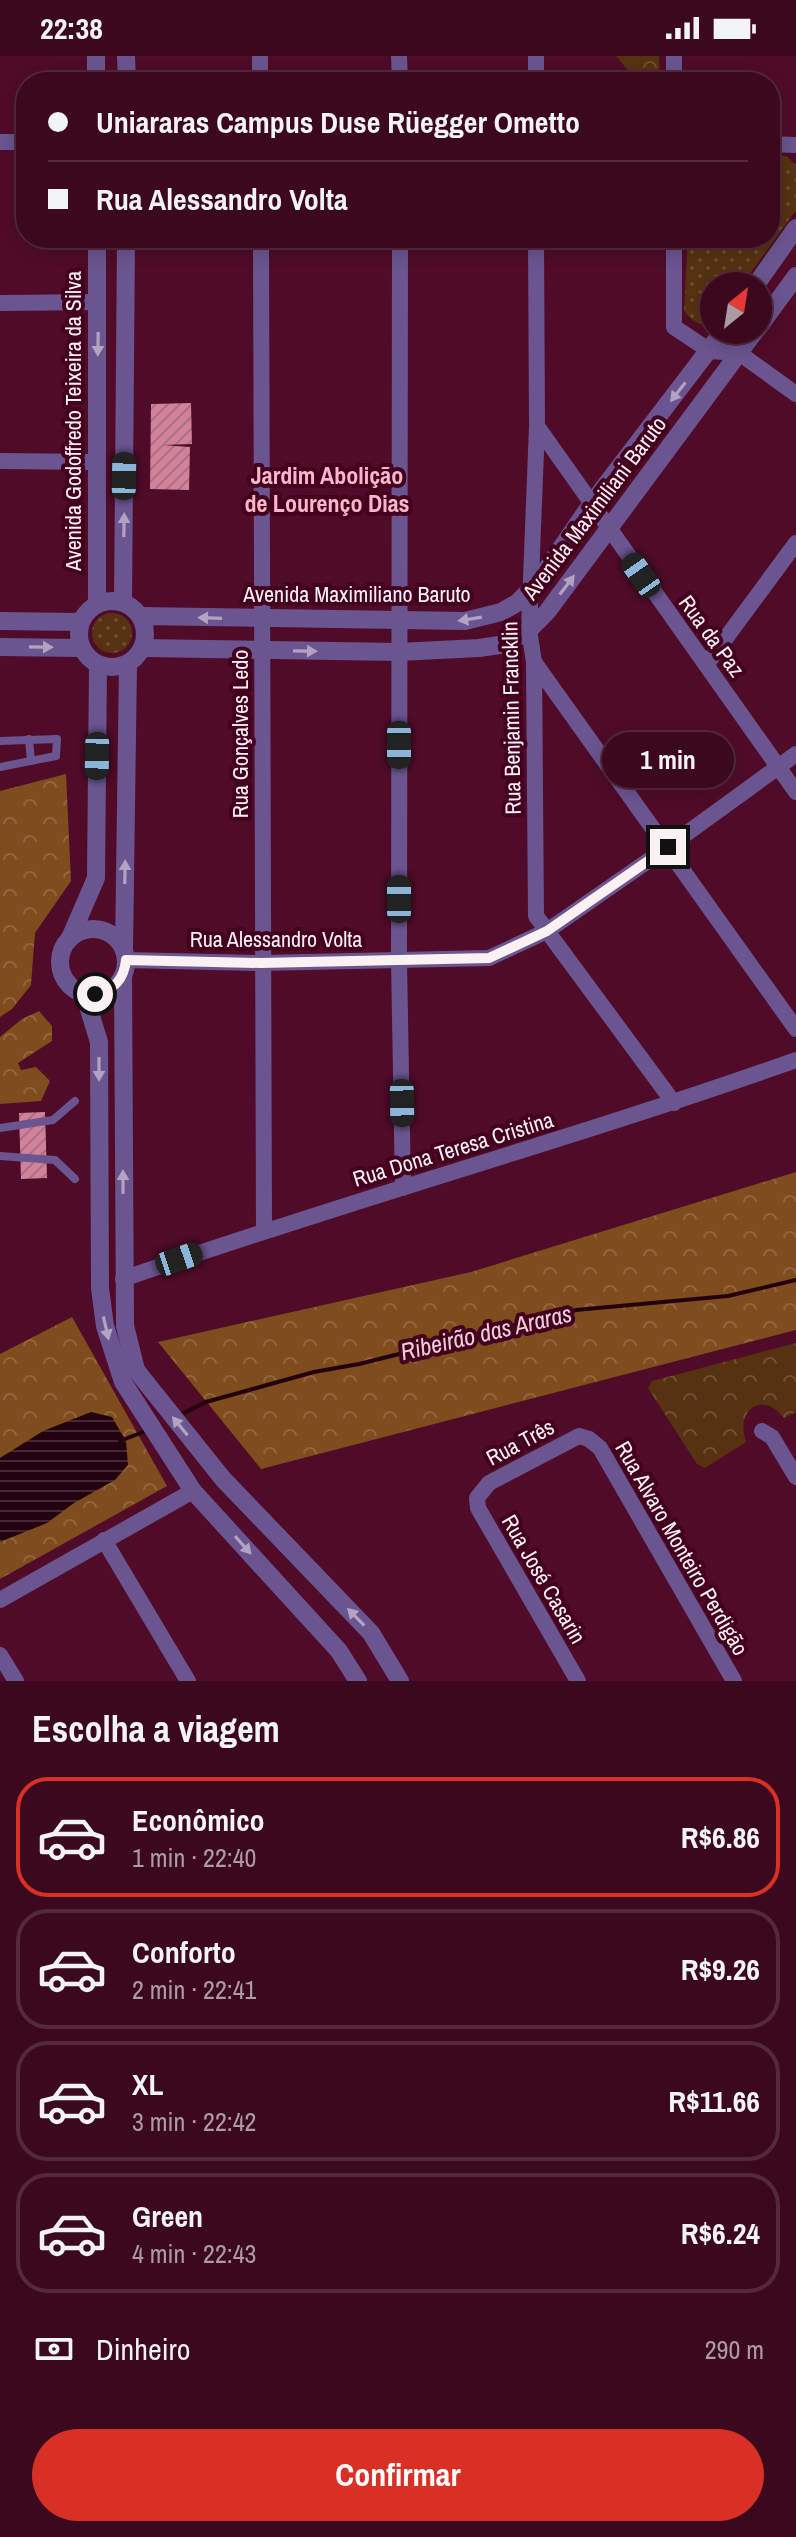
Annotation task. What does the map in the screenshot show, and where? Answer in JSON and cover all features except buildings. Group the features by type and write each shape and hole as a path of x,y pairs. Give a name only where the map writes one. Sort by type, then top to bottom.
{"street":[{"path":"765,272 796,228"},
{"name":"Avenida Godoffredo Teixeira da Silva","path":"97,248 97,604"},
{"path":"123,603 126,248"},
{"name":"Rua Gonçalves Ledo","path":"261,248 264,1230"},
{"path":"400,248 399,961 403,1188"},
{"name":"Rua Benjamin Francklin","path":"536,248 537,426 529,630 534,662 536,916 674,1103"},
{"path":"674,248 674,327 710,351 739,353 796,394"},
{"name":"Avenida Maximiliani Baruto","path":"772,309 796,276"},
{"path":"0,303 98,302"},
{"name":"Avenida Maximiliano Baruto","path":"140,616 465,621 501,612 517,603 531,588 715,344"},
{"name":"Avenida Maximiliani Baruto","path":"143,648 399,652 506,644 529,630 547,612 746,344"},
{"name":"Rua da Paz","path":"537,426 796,792"},
{"path":"0,461 97,462"},
{"path":"706,665 796,543"},
{"path":"110,601 123,603 140,616 145,631 143,648 128,664 113,668 98,665 81,648 80,622 97,604 110,601"},
{"path":"0,621 80,622"},
{"path":"0,647 81,648"},
{"path":"534,662 796,1029"},
{"path":"128,664 123,1279 125,1326 136,1370 223,1479 371,1633 400,1681"},
{"path":"98,665 96,878 64,947 61,969 66,980 84,993 99,1042 100,1288 105,1326 123,1382 193,1491 339,1651 358,1681"},
{"name":"Rua Alessandro Volta","path":"124,962 261,963 489,958 547,931 796,754"},
{"path":"70,938 80,931 101,930 111,934 124,962 114,987 105,992 84,993"},
{"name":"Rua Dona Teresa Cristina","path":"123,1279 264,1230 674,1103 796,1060"},
{"path":"762,1431 772,1437 796,1477"},
{"name":"Rua Três","path":"477,1498 489,1483 553,1449 579,1436 589,1439"},
{"name":"Rua Alvaro Monteiro Perdigão","path":"589,1439 600,1448 734,1681"},
{"path":"0,1600 193,1491"},
{"name":"Rua José Casarin","path":"477,1498 478,1508 578,1681"},
{"path":"104,1540 188,1681"},
{"path":"0,1655 16,1681"}],"lane":[{"path":"29,739 31,761"},
{"path":"0,741 57,739 56,756 0,767"},
{"path":"0,1128 53,1120 75,1101"},
{"path":"0,1156 55,1160 75,1179"}],"green space":[{"path":"616,56 659,56 660,72 630,72"},
{"path":"780,156 786,156 796,165 796,210 780,232"},
{"path":"687,248 768,248 751,272 700,272 700,323 690,318 684,310"},
{"path":"112,613 126,619 132,633 126,647 112,653 98,647 92,633 98,619"},
{"path":"66,774 71,881 35,933 31,985 12,1009 0,1017 0,791"},
{"path":"39,1011 52,1026 52,1041 18,1063 21,1070 36,1067 50,1081 41,1101 0,1104 0,1037 22,1019"},
{"path":"796,1172 796,1330 261,1469 158,1342 471,1272"},
{"path":"72,1317 167,1486 0,1579 0,1354"},
{"path":"796,1343 796,1412 784,1418 768,1406 753,1407 744,1420 746,1442 705,1468 697,1464 648,1388 652,1381"}],"shaded area":[{"path":"91,1412 112,1417 126,1441 128,1465 115,1480 74,1503 47,1523 0,1542 0,1458 43,1431"}],"waterway":[{"name":"Ribeirão das Araras","path":"182,1414 206,1402 314,1372 359,1364 576,1310 728,1296 796,1280"},
{"name":"Ribeirão das Araras","path":"120,1441 143,1432"}],"district":[{"name":"Jardim Abolição de Lourenço Dias","path":"327,489"}],"route":[{"path":"95,994 105,992 121,980 126,960 261,963 489,958 547,931 668,847"}]}
